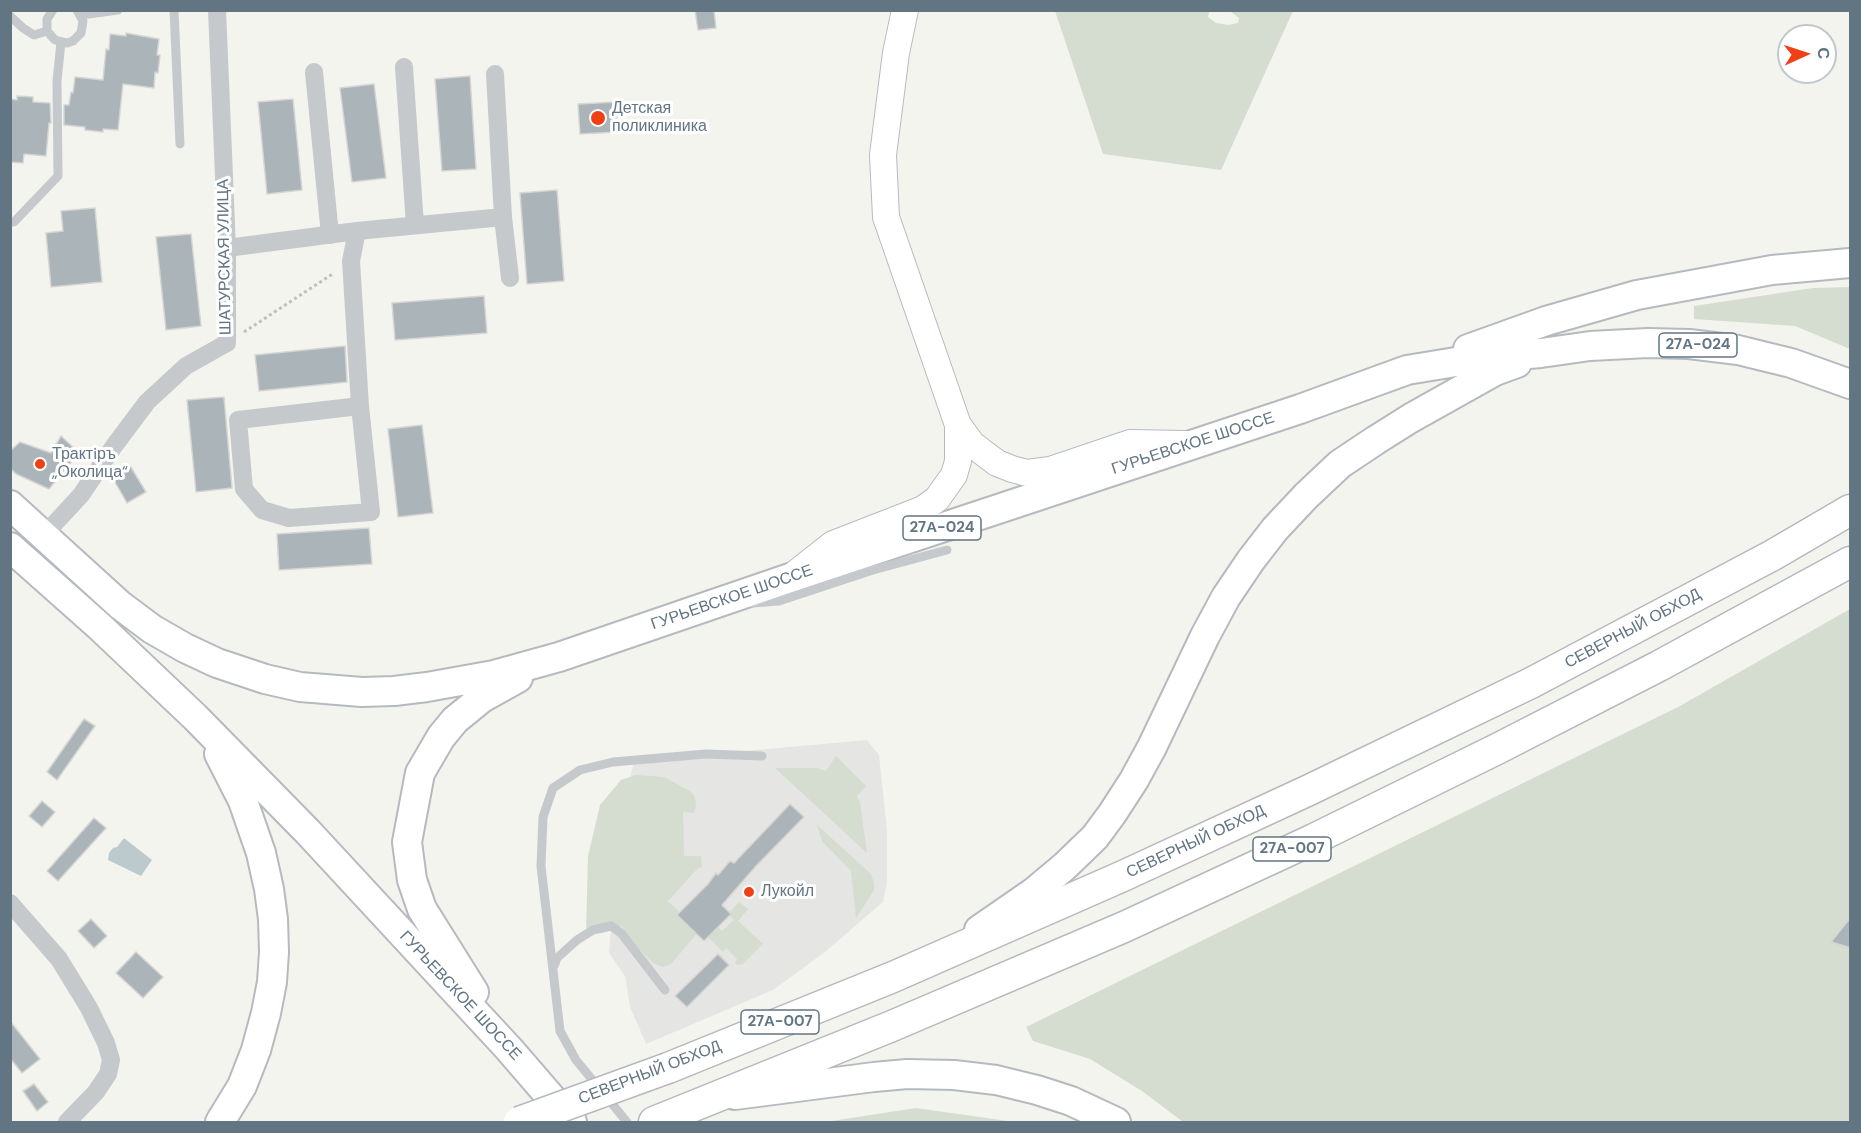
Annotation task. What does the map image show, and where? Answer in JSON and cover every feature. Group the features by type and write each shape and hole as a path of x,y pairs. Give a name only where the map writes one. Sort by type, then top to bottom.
{"highway":[{"name":"СЕВЕРНЫЙ ОБХОД","path":"519,1122 668,1068 893,977 1123,876 1434,731 1773,555 1851,510"},
{"name":"27А-007","path":"654,1122 892,1026 1124,927 1314,839 1497,749 1851,562"}],"main road":[{"path":"905,10 896,53 883,155 886,217 958,425 972,444 997,463 1027,473 1050,470 1130,443 1194,444"},
{"path":"1407,370 1546,321 1637,295 1772,270 1851,263"},
{"name":"ГУРЬЕВСКОЕ ШОССЕ","path":"551,660 1407,370 1480,358 1590,346 1648,343 1689,344 1738,350 1780,360 1851,384"},
{"path":"893,977 963,940 998,918 1034,892 1095,837 1134,780 1170,711 1204,636 1226,597 1275,529 1306,496 1340,464 1411,418 1495,371 1541,353"},
{"path":"788,579 833,544 915,512 937,499 954,475 958,461 958,425"},
{"path":"10,505 120,605 152,629 206,658 265,679 318,689 394,692 476,678 551,660"},
{"path":"10,547 99,626 195,717 221,756 243,801 261,853 269,889 273,919 272,982 256,1050 242,1086 220,1122"},
{"path":"509,1049 422,909 412,880 407,842 420,773 441,737 455,720 482,698 551,660"},
{"name":"ГУРЬЕВСКОЕ ШОССЕ","path":"195,717 308,832 509,1049 572,1122"},
{"path":"715,1098 874,1077 907,1074 954,1075 996,1080 1037,1090 1071,1101 1116,1122"}],"street":[{"name":"ШАТУРСКАЯ УЛИЦА","path":"52,543 114,446 147,402 186,366 227,343 227,248 217,10"},
{"path":"404,67 415,225"},
{"path":"314,72 330,235"},
{"path":"495,74 503,217 510,278"},
{"path":"227,248 357,231 503,217"},
{"path":"357,231 351,261 360,406 371,512 289,518 262,510 244,489 238,420 360,406"},
{"path":"10,903 59,959 89,1008 106,1043 111,1060 108,1074 96,1092 67,1122"}],"lane":[{"path":"53,10 47,19 47,31 55,40 61,42 73,41 81,33 83,21 79,13 118,10"},
{"path":"174,10 180,144"},
{"path":"10,16 34,35 47,31"},
{"path":"10,222 14,222 58,176 57,81 61,42"},
{"path":"711,606 779,601 873,570 947,550"},
{"path":"627,1122 576,1060 560,1031 541,866 543,818 553,788 580,770 613,762 706,754 762,756"},
{"path":"553,968 557,958 577,940 593,930 611,926 621,933 665,990"}],"path":[{"path":"227,343 351,261"}],"shaded area":[{"path":"1055,11 1215,11 1209,12 1208,17 1216,23 1228,25 1238,23 1239,18 1231,12 1221,11 1293,11 1221,170 1103,154"},
{"path":"1850,287 1850,349 1795,326 1694,319 1694,306 1813,288"},
{"path":"1850,609 1850,1122 1183,1122 1142,1091 1090,1059 1033,1041 1026,1027 1680,706"},
{"name":"Лукойл","path":"867,740 879,755 887,830 887,883 883,902 825,952 773,990 646,1044 630,1007 625,976 609,953 620,822 634,761"},
{"path":"836,756 866,786 857,796 860,802 867,853 775,768 817,768 826,771"},
{"path":"636,775 664,777 690,791 695,797 694,813 683,812 684,856 701,856 702,867 697,869 668,901 699,931 671,964 663,967 653,963 629,939 622,926 586,934 588,856 600,805 621,780"},
{"path":"817,825 871,874 874,890 856,918 851,871 822,841"},
{"path":"124,838 152,860 141,876 108,860 109,853"},
{"path":"739,902 748,909 738,921 763,944 743,964 737,965 735,963 737,959 726,948 723,952 707,936 717,926 722,931 734,920 728,914"},
{"path":"916,1108 1015,1122 825,1122"}],"building":[{"path":"695,10 714,10 716,28 698,30"},
{"path":"126,33 159,39 157,55 160,55 158,73 155,72 154,88 123,84 118,130 103,129 103,132 64,125 64,105 69,105 75,77 103,80 110,34 126,36"},
{"path":"470,76 476,169 442,171 435,79"},
{"path":"374,84 386,178 352,182 340,88"},
{"path":"17,96 33,97 33,102 50,103 51,123 49,123 46,156 24,154 23,163 10,162 10,99 17,100"},
{"path":"293,99 302,190 267,194 258,102"},
{"name":"Детская поликлиника","path":"616,102 617,132 580,134 578,104"},
{"path":"557,190 564,281 527,284 520,193"},
{"path":"95,208 102,282 51,287 46,233 63,231 61,211"},
{"path":"191,234 201,326 166,330 156,237"},
{"path":"484,296 487,333 395,340 392,303"},
{"path":"345,346 347,382 259,391 255,355"},
{"path":"224,397 232,488 196,492 187,400"},
{"path":"422,425 433,513 398,517 388,429"},
{"name":"Трактiръ „Околица“","path":"61,436 74,448 68,455 73,460 49,489 16,474 10,468 10,451 20,442 51,453"},
{"path":"129,464 146,492 127,503 111,475"},
{"path":"369,528 372,564 279,570 277,534"},
{"path":"84,719 95,726 57,780 47,772"},
{"path":"42,801 55,812 42,827 29,816"},
{"path":"790,804 804,817 722,905 731,914 704,941 677,915 716,873 718,875 730,861 734,863"},
{"path":"94,818 106,828 58,881 47,871"},
{"path":"1851,917 1851,948 1831,942"},
{"path":"91,919 107,936 94,948 78,931"},
{"path":"136,952 163,977 143,998 116,973"},
{"path":"718,954 729,965 687,1007 675,996"},
{"path":"10,1021 40,1059 22,1073 10,1058"},
{"path":"34,1084 48,1102 37,1111 23,1091"}],"place":[{"name":"Детская поликлиника","path":"598,118"},
{"name":"Трактiръ „Околица“","path":"40,464"},
{"name":"Лукойл","path":"749,892"}]}
